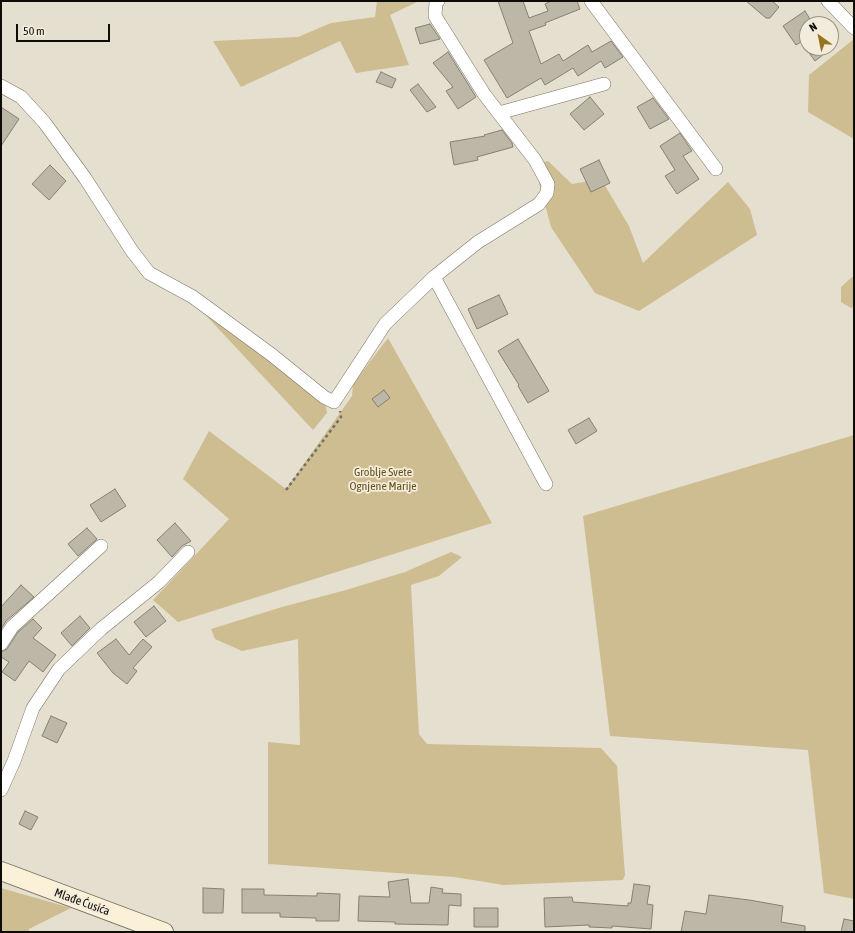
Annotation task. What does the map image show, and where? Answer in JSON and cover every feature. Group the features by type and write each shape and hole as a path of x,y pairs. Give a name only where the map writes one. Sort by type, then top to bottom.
{"street":[{"path":"1,86 21,97 44,122 85,178 132,251 149,273 193,297 272,355 324,397 334,402 385,324 434,277 478,242 539,204 547,193 548,184 536,160 484,94 435,16 436,2 438,1"},
{"path":"591,1 716,169"},
{"path":"828,1 854,28"},
{"path":"499,113 604,84"},
{"path":"434,277 546,484"},
{"path":"1,644 12,627 101,546"},
{"path":"1,790 14,761 33,708 59,669 101,629 159,582 188,552"},
{"name":"Mlađe Ćusića","path":"1,871 164,932"}],"path":[{"path":"286,490 341,418 338,397"}],"green space":[{"path":"377,1 419,1 390,15 409,65 356,73 340,41 241,87 213,41 298,37 331,23 375,17"},
{"path":"854,39 854,139 808,112 809,75 833,56 839,56 839,51"},
{"path":"548,161 572,184 601,179 629,226 643,263 728,182 750,209 757,235 639,311 595,293 551,227 534,164"},
{"path":"852,277 854,278 854,307 851,308 841,302 841,287"},
{"path":"199,308 324,397 327,413 313,430"},
{"name":"Groblje Svete Ognjene Marije","path":"388,338 492,523 178,622 153,600 229,519 183,479 209,431 286,489 352,396 353,384"},
{"path":"854,435 854,899 824,893 808,750 610,736 583,516"},
{"path":"451,552 462,557 439,576 411,585 419,734 427,744 601,748 617,766 625,875 623,880 504,885 454,877 268,864 268,742 300,745 298,639 242,651 215,639 211,629 405,572"},
{"path":"1,888 71,908 29,929 29,932 1,932"}],"building":[{"path":"498,1 523,1 529,18 548,11 545,4 551,1 577,1 580,9 545,23 546,25 529,31 541,64 559,54 563,61 588,45 592,52 611,41 623,57 605,68 601,61 578,76 573,68 545,85 541,78 507,98 484,60 513,43"},
{"path":"746,1 772,1 779,7 770,18 766,18"},
{"path":"805,11 808,16 799,16 799,43 796,45 783,26"},
{"path":"430,24 440,39 420,44 415,28"},
{"path":"448,52 476,97 458,109 446,91 453,87 433,63"},
{"path":"811,56 822,56 815,61"},
{"path":"381,72 396,79 392,88 376,82"},
{"path":"418,84 436,107 427,112 410,90"},
{"path":"590,97 604,114 584,130 570,114"},
{"path":"653,98 669,119 650,129 637,107"},
{"path":"1,107 19,119 1,146"},
{"path":"502,130 512,143 513,147 477,157 478,160 454,165 450,142 485,136 484,135"},
{"path":"680,133 692,151 683,156 699,179 677,194 665,176 675,170 660,146"},
{"path":"599,160 610,183 591,192 580,169"},
{"path":"50,165 66,181 49,200 32,184"},
{"path":"499,295 508,314 477,329 468,309"},
{"path":"518,339 549,391 528,403 498,351"},
{"path":"384,390 390,398 378,407 372,399"},
{"path":"589,418 597,431 576,444 568,430"},
{"path":"115,489 126,506 101,522 90,505"},
{"path":"175,523 191,541 182,546 172,557 157,540"},
{"path":"87,528 97,539 78,556 68,544"},
{"path":"21,585 34,597 6,621 1,629 1,607"},
{"path":"154,606 166,621 146,637 134,622"},
{"path":"80,616 90,628 72,646 61,633"},
{"path":"33,619 42,628 33,638 56,655 43,672 29,661 15,681 2,672 9,662 1,657 1,652 7,649 18,632"},
{"path":"116,639 129,655 143,639 152,647 133,668 137,671 127,684 113,673 97,653"},
{"path":"51,716 67,723 57,743 42,736"},
{"path":"25,811 38,817 31,830 19,824"},
{"path":"408,879 411,903 429,903 431,887 443,889 442,893 461,894 461,906 449,905 448,925 395,924 395,922 358,921 359,896 390,897 388,882"},
{"path":"634,884 650,886 647,904 653,905 651,929 612,926 612,928 589,927 589,925 545,927 544,898 572,897 573,902 628,906 628,903 631,903"},
{"path":"203,888 224,889 223,913 203,913"},
{"path":"242,889 264,889 264,895 317,896 317,893 340,894 339,921 316,921 316,918 280,917 280,913 242,913"},
{"path":"709,895 783,906 781,922 805,926 805,932 681,932 685,911 706,914"},
{"path":"474,908 498,908 498,927 474,927"},
{"path":"844,919 854,921 854,932 841,932"}]}
